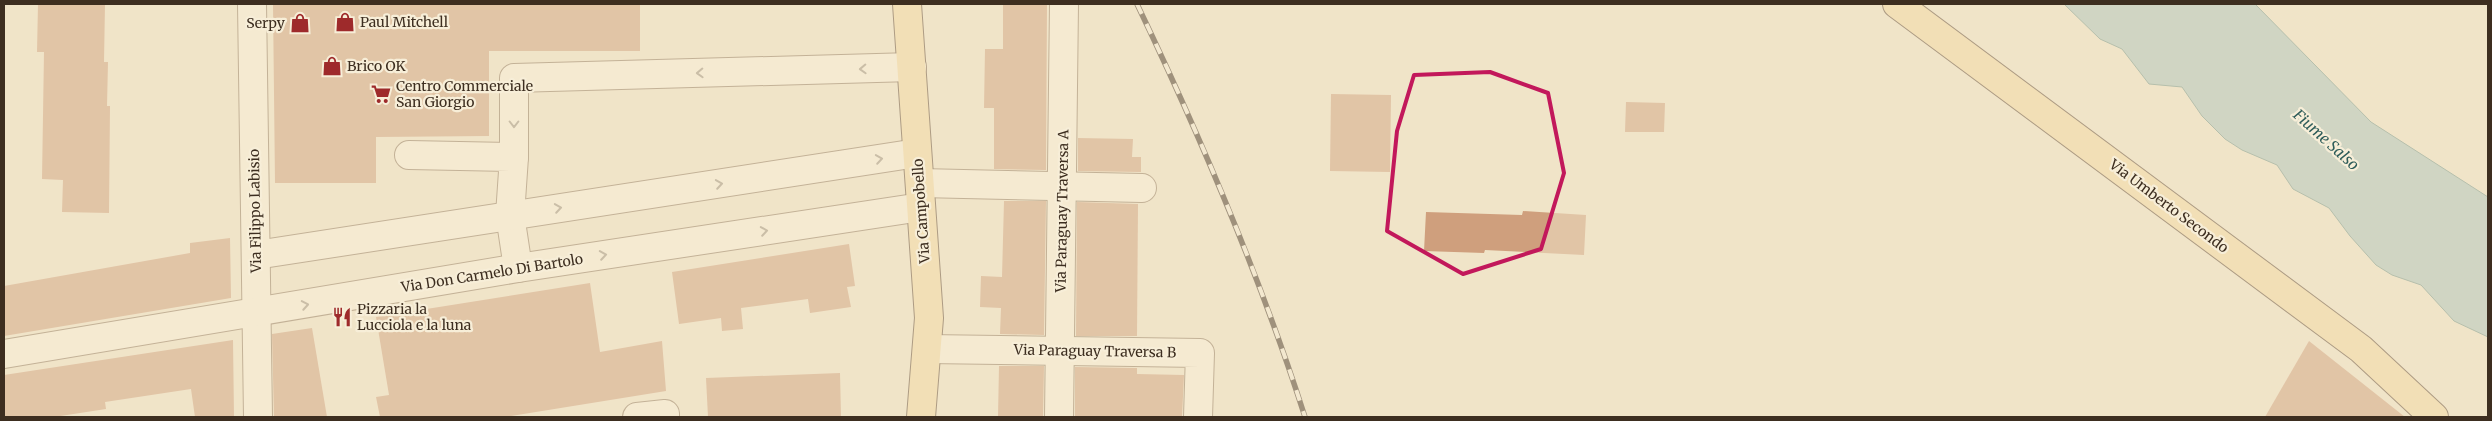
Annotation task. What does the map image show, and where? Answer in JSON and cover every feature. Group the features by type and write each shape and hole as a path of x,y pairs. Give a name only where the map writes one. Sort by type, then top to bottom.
{"main road":[{"name":"Via Campobello","path":"907,4 929,318 920,417"},
{"name":"Via Umberto Secondo","path":"1898,4 2361,350 2434,417"}],"street":[{"name":"Via Filippo Labisio","path":"252,4 258,417"},
{"name":"Via Paraguay Traversa A","path":"1059,417 1064,4"},
{"path":"518,268 510,216 514,156 514,78 912,67"},
{"path":"256,255 917,153"},
{"path":"408,155 514,156"},
{"name":"Via Don Carmelo Di Bartolo","path":"4,354 518,268 921,195 1062,186 1142,188"},
{"name":"Via Paraguay Traversa B","path":"927,349 1200,353 1198,417"},
{"path":"637,417 665,415"}],"highlighted area":[{"path":"1490,72 1548,93 1564,173 1541,249 1463,274 1387,231 1397,131 1414,75"}],"water":[{"name":"Fiume Salso","path":"2064,4 2255,4 2371,122 2488,197 2488,337 2454,321 2421,285 2392,275 2376,265 2350,236 2329,208 2293,189 2277,165 2242,150 2225,139 2202,116 2182,87 2149,84 2122,49 2100,39"}],"building":[{"path":"38,4 105,4 104,62 108,62 107,106 110,106 109,213 62,212 63,180 42,179 44,52 37,52"},
{"name":"Centro Commerciale San Giorgio","path":"273,4 640,4 640,51 489,51 489,136 376,137 376,183 275,183"},
{"path":"1003,4 1047,4 1046,170 994,169 994,108 984,108 985,49 1003,49"},
{"path":"1331,94 1391,95 1390,172 1330,171"},
{"path":"1626,102 1665,103 1664,132 1625,132"},
{"path":"1078,138 1133,139 1132,157 1141,157 1141,172 1078,171"},
{"path":"1004,201 1046,201 1044,335 1000,334 1001,308 980,307 981,276 1002,277"},
{"path":"1077,202 1138,204 1137,336 1076,336"},
{"path":"1523,211 1586,215 1584,255 1485,250 1484,253 1424,251 1426,212 1522,215"},
{"path":"230,238 231,298 4,336 4,286 190,253 190,243"},
{"path":"849,244 855,286 847,287 851,307 810,313 808,299 741,308 743,329 722,331 721,318 679,324 672,272"},
{"path":"590,283 600,352 662,341 666,391 505,417 380,417 376,397 389,395 376,317"},
{"path":"312,328 327,417 274,417 272,334"},
{"path":"233,340 234,417 195,417 191,389 105,402 106,409 54,417 4,417 4,375"},
{"path":"2309,341 2405,417 2265,417"},
{"path":"999,366 1044,366 1043,417 998,417"},
{"path":"1075,367 1137,368 1137,374 1184,375 1182,417 1075,417"},
{"path":"840,373 841,417 708,417 706,378"}],"railway":[{"path":"1137,4 1184,105 1228,208 1269,312 1305,417"}],"place":[{"name":"Paul Mitchell","path":"345,22"},
{"name":"Serpy","path":"300,23"},
{"name":"Brico OK","path":"332,66"},
{"name":"Centro Commerciale San Giorgio","path":"381,94"},
{"name":"Pizzaria la Lucciola e la luna","path":"342,317"}]}
